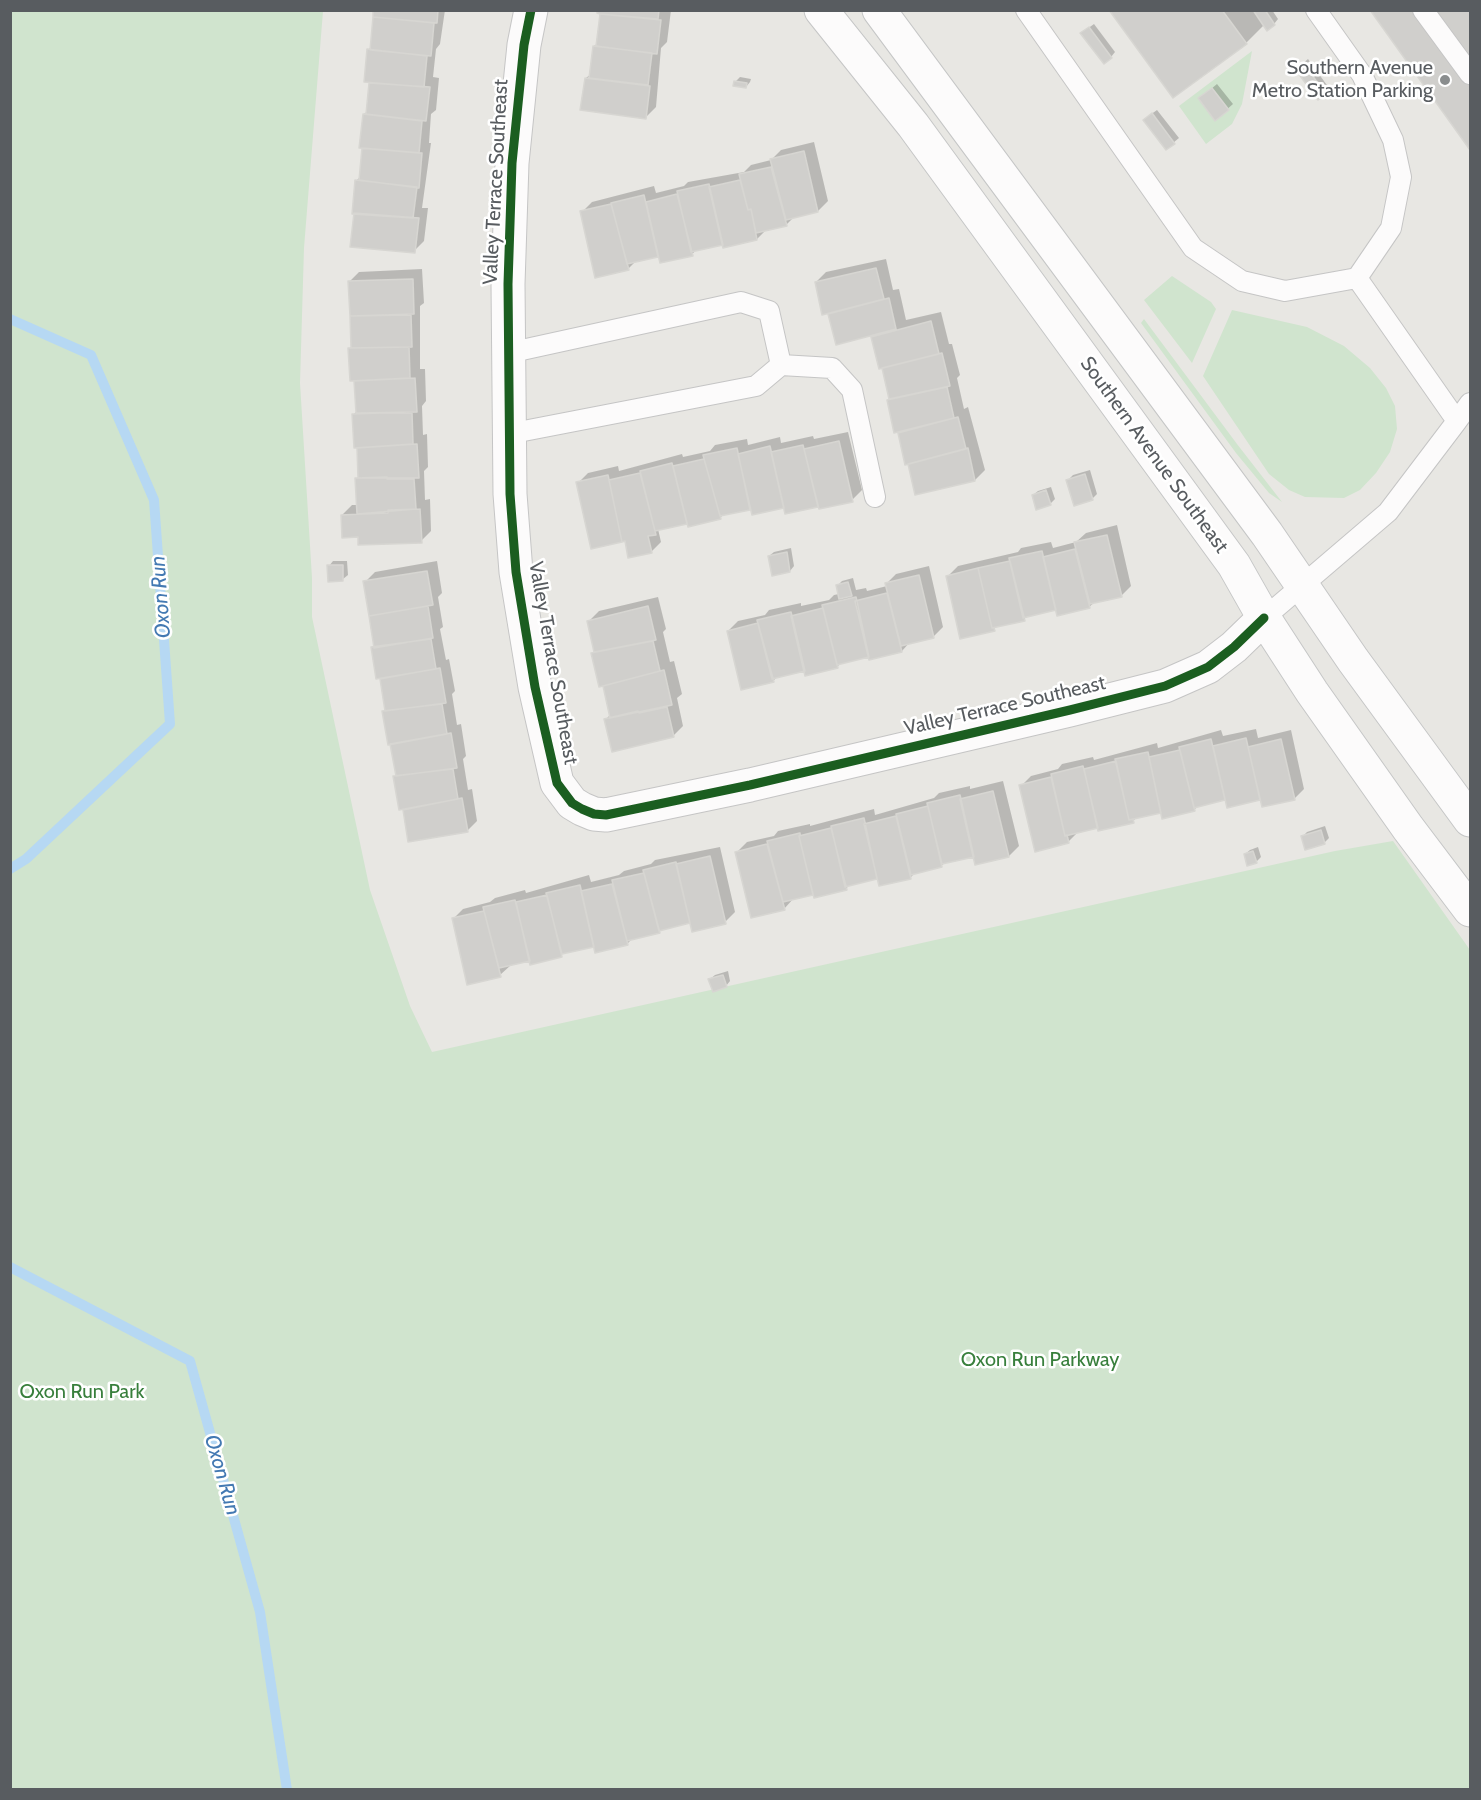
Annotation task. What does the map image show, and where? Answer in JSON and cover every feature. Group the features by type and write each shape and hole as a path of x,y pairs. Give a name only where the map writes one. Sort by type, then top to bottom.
{"main road":[{"name":"Valley Terrace Southeast","path":"531,10 524,45 512,162 508,284 510,494 516,572 528,649 557,783 572,803 582,810 606,815 761,782 1165,686 1208,667 1234,647 1264,618"},
{"name":"Southern Avenue Southeast","path":"821,10 914,126 1234,565 1264,618 1312,692 1470,910"},
{"path":"879,10 1303,585 1353,660 1470,819"}],"lane":[{"path":"1026,10 1193,248 1242,281 1285,291 1357,278 1391,228 1401,177 1393,140 1362,75 1316,10"},
{"path":"1423,10 1470,74"},
{"path":"1357,278 1457,422"},
{"path":"508,353 741,302 769,311 782,365"},
{"path":"508,434 756,386 782,365 832,368 852,390 875,497"},
{"path":"1264,618 1388,512 1470,403"}],"green space":[{"name":"Oxon Run Parkway","path":"11,11 323,11 304,248 300,383 312,578 312,617 370,890 410,1006 432,1052 1335,851 1393,841 1470,950 1470,1789 11,1789"},
{"path":"1252,51 1242,104 1232,124 1206,144 1179,106"},
{"path":"1172,276 1211,302 1216,309 1192,363 1144,300"},
{"path":"1232,310 1307,327 1344,346 1370,368 1386,388 1395,406 1397,429 1390,452 1376,473 1360,490 1344,498 1305,497 1289,490 1269,474 1203,376"},
{"path":"1144,319 1282,502 1269,493 1236,453 1141,323"}],"building":[{"path":"373,10 438,10 437,23 373,17"},
{"path":"597,10 659,10 658,19 600,14"},
{"path":"1109,10 1222,10 1247,44 1173,98"},
{"path":"1253,10 1265,10 1275,25 1267,31"},
{"name":"Southern Avenue Metro Station Parking","path":"1370,10 1470,10 1470,150"},
{"path":"600,14 661,20 657,54 596,46"},
{"path":"373,17 434,23 431,56 370,50"},
{"path":"1089,27 1112,58 1104,64 1080,33"},
{"path":"593,46 652,53 648,85 589,78"},
{"path":"367,49 427,56 424,87 364,82"},
{"path":"1303,63 1326,94 1318,100 1295,69"},
{"path":"585,78 650,86 646,119 580,110"},
{"path":"734,81 747,83 746,88 733,86"},
{"path":"369,83 430,87 426,121 366,114"},
{"path":"1212,88 1229,110 1215,121 1198,98"},
{"path":"1152,113 1175,144 1166,150 1143,120"},
{"path":"363,114 422,121 419,153 359,148"},
{"path":"362,148 422,153 419,188 359,180"},
{"path":"804,151 818,212 786,220 770,159"},
{"path":"771,167 787,226 756,233 751,209 748,210 739,174"},
{"path":"355,180 417,187 413,218 352,214"},
{"path":"740,180 748,210 751,209 757,240 723,248 709,187"},
{"path":"709,184 723,245 691,252 677,191"},
{"path":"677,194 693,256 660,263 646,202"},
{"path":"644,195 658,257 627,264 611,203"},
{"path":"611,204 629,270 595,278 580,211"},
{"path":"354,213 419,218 415,253 350,247"},
{"path":"876,268 884,299 822,315 815,282"},
{"path":"413,279 414,314 350,316 348,281"},
{"path":"889,298 896,329 836,345 828,314"},
{"path":"411,315 412,347 351,348 350,316"},
{"path":"931,321 939,354 879,369 871,337"},
{"path":"409,347 410,378 350,381 348,348"},
{"path":"942,353 950,386 889,399 882,368"},
{"path":"415,378 417,412 356,413 354,381"},
{"path":"947,387 954,418 894,433 887,400"},
{"path":"412,413 413,444 354,448 352,414"},
{"path":"958,417 966,449 905,465 898,433"},
{"path":"839,441 853,502 819,509 804,449"},
{"path":"417,444 419,478 358,478 357,448"},
{"path":"803,445 818,507 785,514 771,452"},
{"path":"770,446 784,508 752,515 738,454"},
{"path":"737,448 750,510 720,516 703,455"},
{"path":"968,448 975,481 915,495 908,464"},
{"path":"704,459 721,519 688,527 673,466"},
{"path":"672,463 687,524 655,531 640,471"},
{"path":"640,473 656,535 648,536 652,553 628,558 625,541 622,542 609,480"},
{"path":"1085,474 1093,500 1074,506 1066,480"},
{"path":"608,475 622,542 591,549 576,482"},
{"path":"387,477 387,479 414,479 416,509 357,514 355,478"},
{"path":"1046,490 1051,505 1036,510 1032,495"},
{"path":"420,509 422,543 358,545 358,537 342,538 341,515"},
{"path":"1107,535 1122,597 1090,604 1074,542"},
{"path":"1075,549 1090,608 1057,616 1043,557"},
{"path":"1042,551 1056,610 1023,618 1009,558"},
{"path":"787,552 790,572 772,576 768,556"},
{"path":"1010,561 1025,621 992,628 978,568"},
{"path":"327,565 343,565 343,581 328,582"},
{"path":"978,568 992,628 995,631 960,639 946,576"},
{"path":"427,571 433,605 369,616 363,581"},
{"path":"919,575 934,638 901,646 885,583"},
{"path":"848,582 852,596 839,599 836,585"},
{"path":"887,593 902,652 869,660 855,601"},
{"path":"856,597 869,657 837,665 822,605"},
{"path":"428,606 433,638 374,648 369,616"},
{"path":"648,606 656,640 594,652 587,621"},
{"path":"823,608 838,668 805,676 791,616"},
{"path":"791,612 805,671 772,679 757,620"},
{"path":"758,623 774,682 741,690 727,631"},
{"path":"431,639 436,669 376,679 371,647"},
{"path":"653,641 660,671 599,687 591,653"},
{"path":"440,668 446,703 385,711 380,679"},
{"path":"664,670 672,705 610,718 603,686"},
{"path":"442,704 447,734 388,745 382,711"},
{"path":"667,707 674,737 612,752 604,719"},
{"path":"451,733 457,768 396,776 390,744"},
{"path":"1246,738 1260,800 1227,808 1213,746"},
{"path":"1211,739 1225,800 1194,808 1179,747"},
{"path":"1281,739 1295,800 1262,807 1248,747"},
{"path":"1180,750 1195,811 1162,819 1149,757"},
{"path":"1148,752 1161,813 1129,820 1115,759"},
{"path":"1116,761 1129,820 1133,819 1134,823 1098,831 1084,769"},
{"path":"1083,766 1098,828 1065,836 1051,774"},
{"path":"453,769 458,799 399,810 393,776"},
{"path":"1051,777 1065,836 1067,835 1069,843 1035,852 1019,785"},
{"path":"993,791 1009,857 975,865 960,799"},
{"path":"960,795 974,857 942,864 927,803"},
{"path":"462,798 468,832 408,842 403,810"},
{"path":"928,806 942,867 911,875 896,814"},
{"path":"896,816 911,879 879,886 864,824"},
{"path":"864,818 877,879 845,887 831,826"},
{"path":"831,828 847,890 814,898 799,836"},
{"path":"1321,830 1325,844 1305,850 1301,836"},
{"path":"800,833 813,895 783,902 767,841"},
{"path":"767,844 785,910 751,918 735,852"},
{"path":"1253,851 1257,863 1247,866 1244,854"},
{"path":"710,856 726,924 692,932 676,864"},
{"path":"676,862 690,923 659,931 643,870"},
{"path":"644,873 660,933 627,941 612,880"},
{"path":"612,884 628,945 595,953 581,891"},
{"path":"580,885 594,947 562,954 546,893"},
{"path":"547,895 562,957 530,965 516,902"},
{"path":"515,900 530,961 499,968 483,907"},
{"path":"484,911 501,977 467,985 452,918"},
{"path":"723,975 727,987 713,992 708,979"}],"waterway":[{"name":"Oxon Run","path":"10,319 91,355 154,500 170,724 26,859 10,869"},
{"name":"Oxon Run","path":"10,1267 190,1361 260,1612 287,1790"}],"cycle path":[{"path":"531,10 524,45 512,163 508,284 510,494 516,572 535,687 557,783 572,803 594,814 606,815 750,785 1165,686 1208,667 1234,647 1264,618"}],"place":[{"name":"Southern Avenue Metro Station Parking","path":"1445,80"}],"park label":[{"name":"Oxon Run Park","path":"82,1392"}]}
